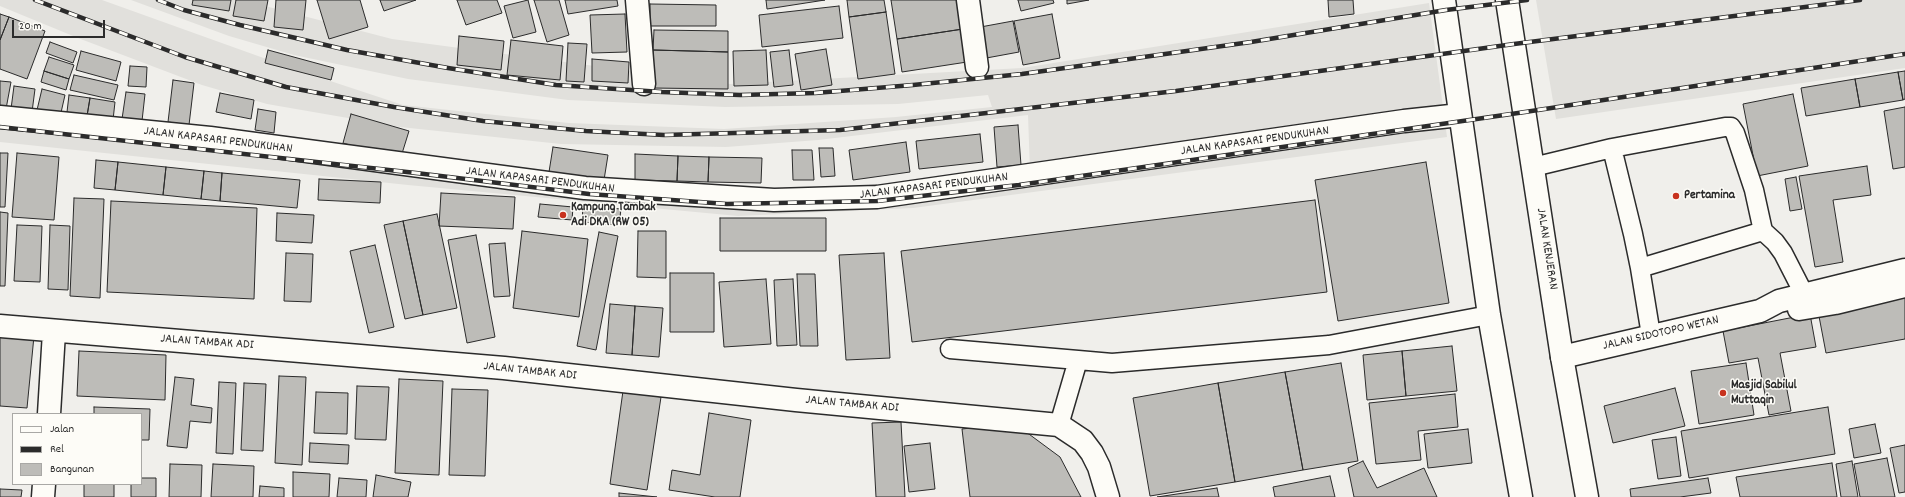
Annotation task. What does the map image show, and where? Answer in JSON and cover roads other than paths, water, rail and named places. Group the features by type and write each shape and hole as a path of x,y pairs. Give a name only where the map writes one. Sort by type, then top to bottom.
{"main road":[{"path":"637,0 644,84"},
{"path":"968,0 977,67"},
{"path":"1444,0 1489,316 1521,497"},
{"name":"JALAN KENJERAN","path":"1507,0 1562,357 1587,497"},
{"name":"JALAN KAPASARI PENDUKUHAN","path":"0,117 210,138 585,188 774,200 876,197 1396,122 1460,115"},
{"name":"JALAN SIDOTOPO WETAN","path":"1760,311 1779,301 1905,270"},
{"name":"JALAN SIDOTOPO WETAN","path":"1562,357 1651,335 1760,311 1780,312 1835,303 1905,286"},
{"name":"JALAN TAMBAK ADI","path":"0,326 54,332 504,368 796,400 1059,425"},
{"path":"49,413 54,332"},
{"path":"1059,425 1083,441 1092,453 1100,467 1108,497"},
{"path":"43,497 44,485"}],"lane":[{"path":"1533,167 1612,148 1731,127 1735,133 1754,190 1763,231 1775,242 1783,253 1804,294"},
{"path":"1612,148 1633,234 1651,335"},
{"path":"1640,268 1763,231"},
{"path":"950,349 1112,363 1330,345 1489,316"},
{"path":"1059,425 1078,360"}],"railway":[{"path":"35,0 185,57 286,87 394,107 483,121 586,131 664,135 840,130 1176,91 1514,44 1860,0"},
{"path":"158,0 184,10 240,25 347,50 448,68 556,85 662,92 740,95 815,93 1022,74 1251,42 1446,10 1527,0"},
{"path":"0,127 416,173 589,194 727,204 877,201 1019,185 1525,112 1905,54"}],"place":[{"name":"Pertamina","path":"1676,196"},
{"name":"Kampung Tambak Adi DKA (RW 05)","path":"563,215"},
{"name":"Masjid Sabilul Muttaqin","path":"1723,393"}]}
